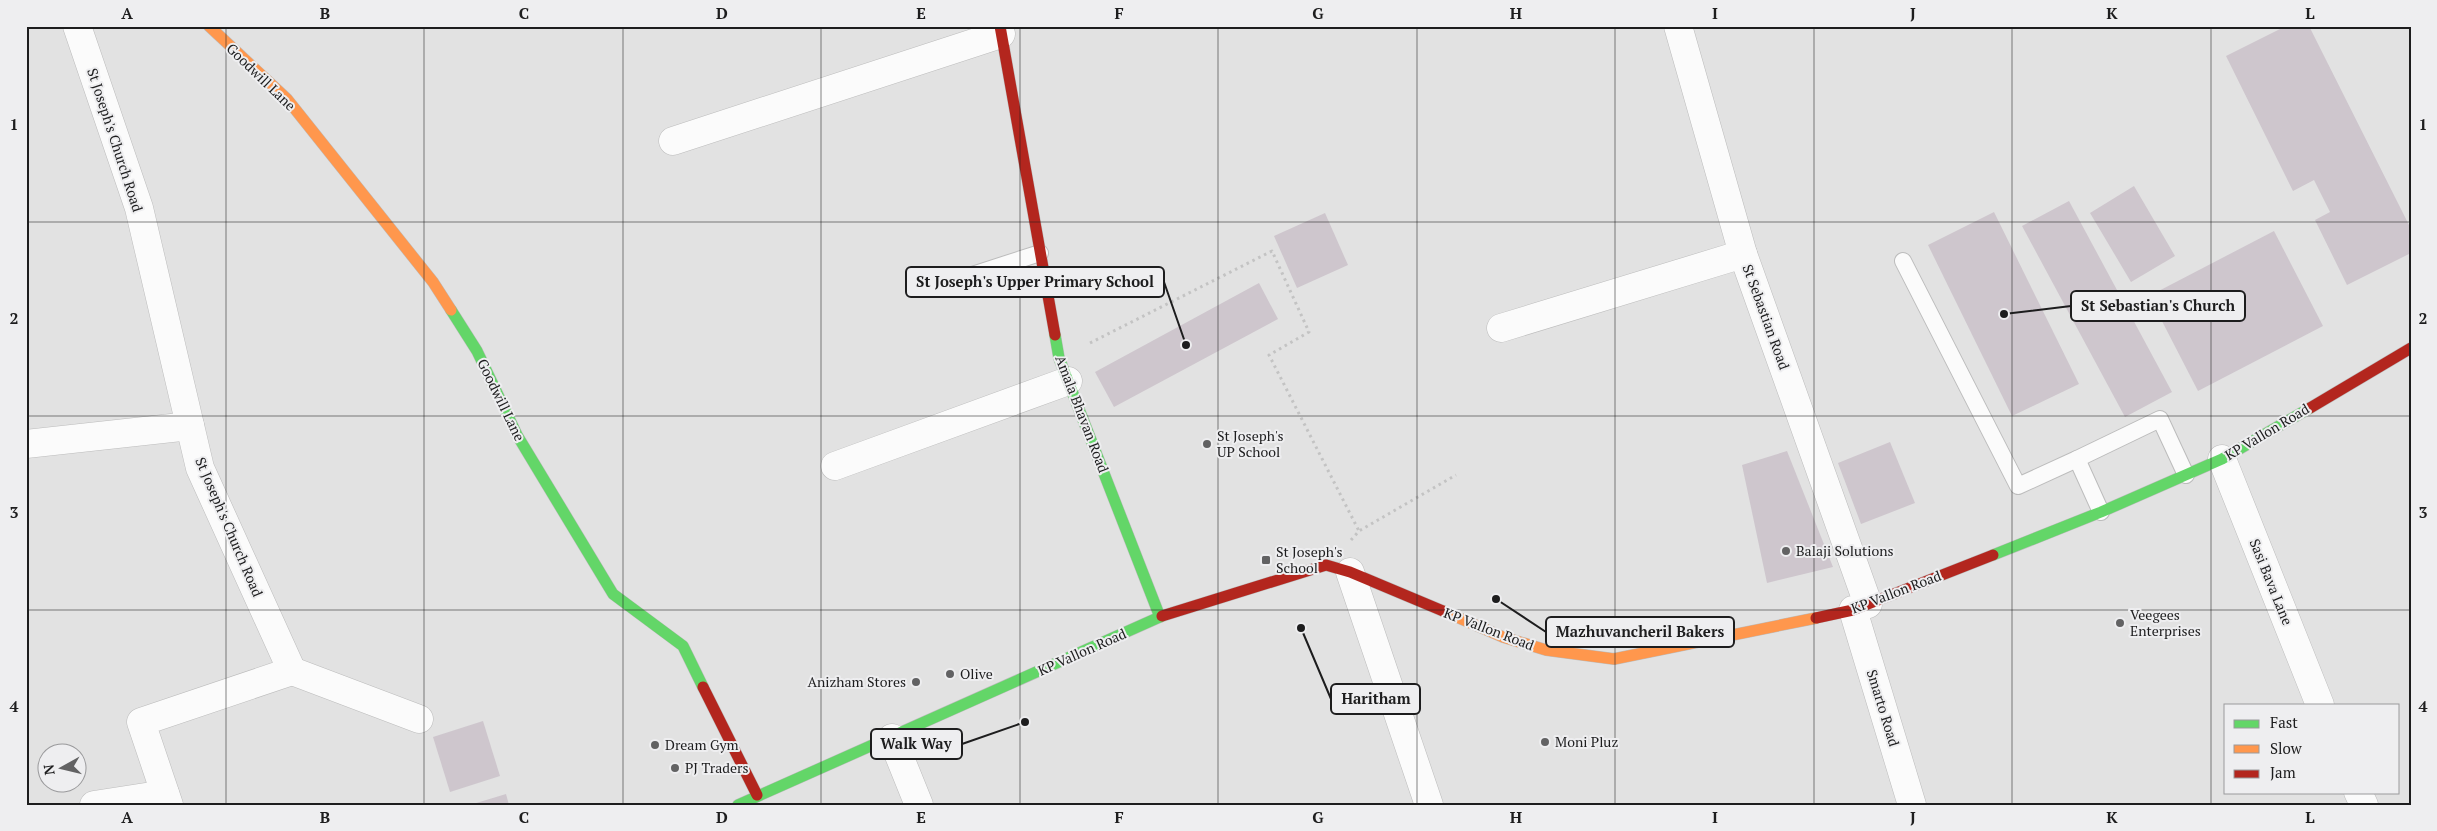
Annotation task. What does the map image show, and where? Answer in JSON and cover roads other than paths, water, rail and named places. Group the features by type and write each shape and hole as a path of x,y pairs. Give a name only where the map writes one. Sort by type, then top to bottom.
{"street":[{"name":"St Joseph's Church Road","path":"77,26 139,208 200,468 292,671"},
{"name":"Goodwill Lane","path":"209,26 286,99 433,282 477,350 516,435 613,594 683,646 757,795"},
{"name":"St Sebastian Road","path":"1678,26 1743,254 1861,607"},
{"path":"673,141 1001,30"},
{"name":"Amala Bhavan Road","path":"1001,30 1040,253 1064,370 1160,617"},
{"path":"1501,328 1743,254"},
{"name":"KP Vallon Road","path":"738,805 1160,617 1305,570 1338,568 1504,638 1546,650 1614,659 1686,646 1861,607 2101,512 2222,459 2411,348"},
{"path":"835,466 1064,370"},
{"path":"26,444 190,426"},
{"name":"Sasi Bava Lane","path":"2222,459 2320,704"},
{"path":"1338,568 1429,805"},
{"name":"Smarto Road","path":"1861,607 1912,805"},
{"path":"94,805 167,799 141,722 292,671 419,719"},
{"path":"892,738 919,805"}],"lane":[{"path":"935,287 1040,253"},
{"path":"1903,262 2018,486 2160,419 2186,475"},
{"path":"2077,459 2101,512"}],"place":[{"name":"St Sebastian's Church","path":"2004,314"},
{"name":"St Joseph's Upper Primary School","path":"1186,345"},
{"name":"St Joseph's UP School","path":"1207,444"},
{"name":"Balaji Solutions","path":"1786,551"},
{"name":"St Joseph's School","path":"1266,560"},
{"name":"Mazhuvancheril Bakers","path":"1496,599"},
{"name":"Veegees Enterprises","path":"2120,623"},
{"name":"Haritham","path":"1301,628"},
{"name":"Olive","path":"950,674"},
{"name":"Anizham Stores","path":"916,682"},
{"name":"Walk Way","path":"1025,722"},
{"name":"Moni Pluz","path":"1545,742"},
{"name":"Dream Gym","path":"655,745"},
{"name":"PJ Traders","path":"675,768"}]}
